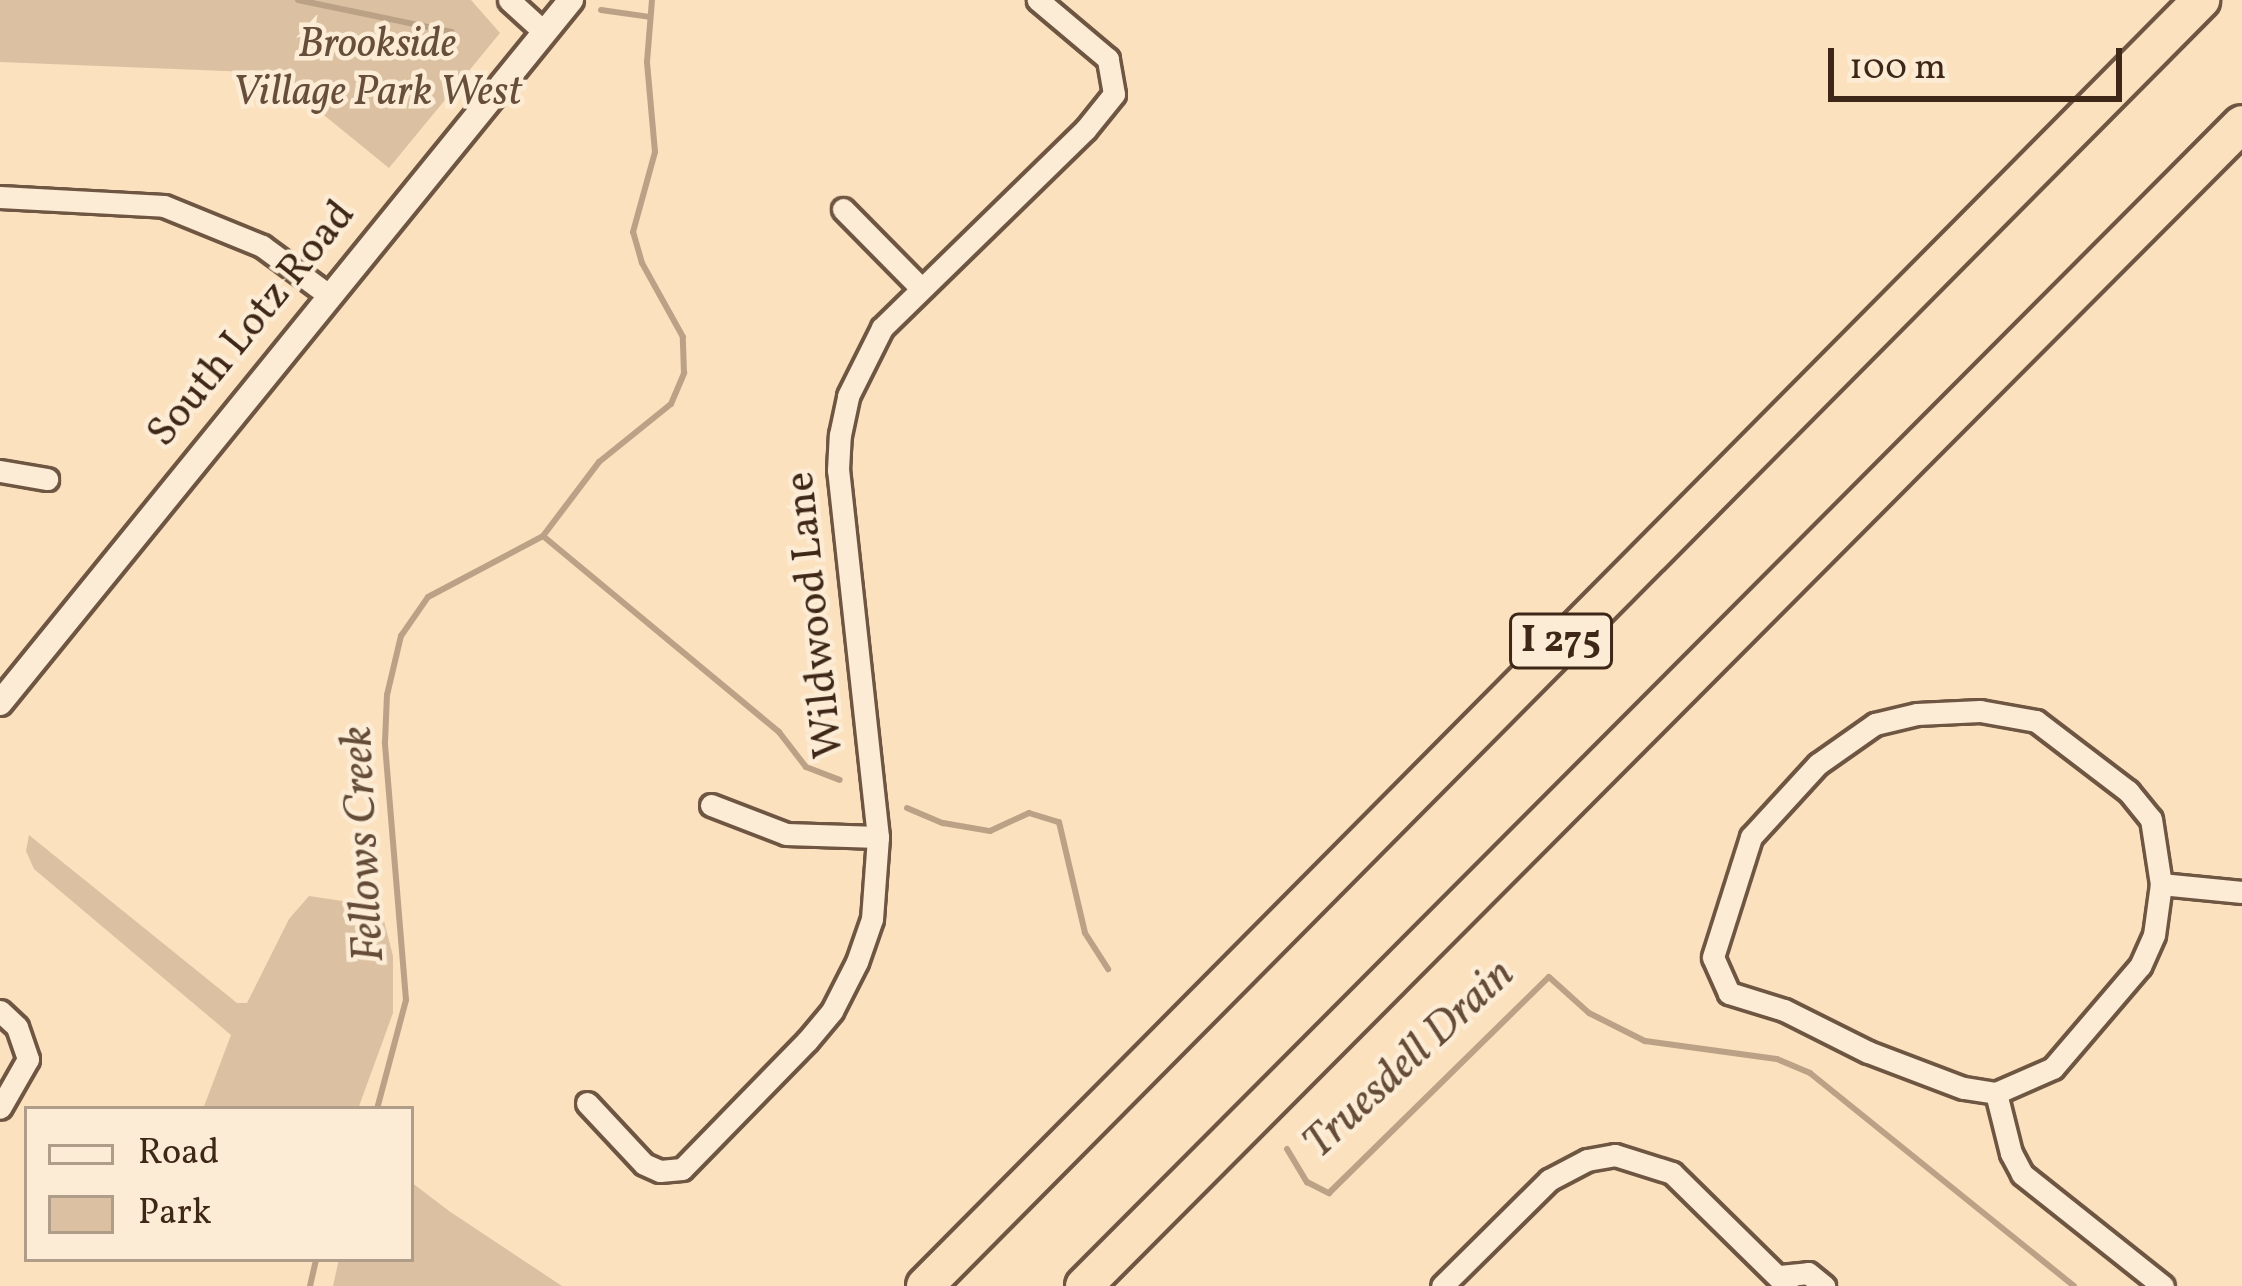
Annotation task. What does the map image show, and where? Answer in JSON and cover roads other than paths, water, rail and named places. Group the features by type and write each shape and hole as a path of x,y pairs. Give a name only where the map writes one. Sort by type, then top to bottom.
{"highway":[{"name":"I 275","path":"925,1286 2201,0"},
{"name":"I 275","path":"1084,1286 2242,124"}],"street":[{"path":"509,0 544,32"},
{"name":"South Lotz Road","path":"0,703 327,294 571,0"},
{"name":"Wildwood Lane","path":"587,1103 644,1164 671,1172 692,1163 832,1011 872,919 878,836 838,470 840,435 848,396 871,344 920,287 1085,130 1114,94 1108,59 1038,0"},
{"path":"0,197 164,206 262,246 327,294"},
{"path":"843,209 920,287"},
{"path":"0,470 47,479"},
{"path":"1930,713 2009,714 2036,721 2140,804 2155,833 2161,884 2154,935 2140,966 2053,1068 1996,1093 1942,1080 1868,1052 1784,1010 1729,993 1716,970 1714,943 1751,837 1818,764 1875,724 1930,713"},
{"path":"711,805 786,834 878,836"},
{"path":"2161,884 2242,892"},
{"path":"0,1011 17,1027 28,1059 0,1108"},
{"path":"1996,1093 2011,1153 2022,1174 2163,1286"},
{"path":"1442,1286 1549,1180 1587,1160 1615,1155 1672,1173 1784,1281 1808,1274 1824,1286"}],"waterway":[{"path":"298,0 452,32"},
{"name":"Fellows Creek","path":"378,1106 406,1000 385,742 387,695 401,636 428,597 543,536 599,462 671,404 684,373 683,337 642,263 633,232 655,152 647,62 652,0"},
{"path":"601,10 650,17"},
{"name":"Truesdell Drain","path":"543,536 779,732 806,767 840,780"},
{"name":"Truesdell Drain","path":"907,808 943,823 990,831 1029,813 1059,822 1085,933 1108,969"},
{"name":"Truesdell Drain","path":"1287,1149 1307,1182 1329,1193 1549,977 1589,1013 1645,1041 1777,1059 1810,1073 2074,1286"},
{"name":"Fellows Creek","path":"310,1286 315,1262"}],"park label":[{"name":"Brookside Village Park West","path":"377,70"}]}
